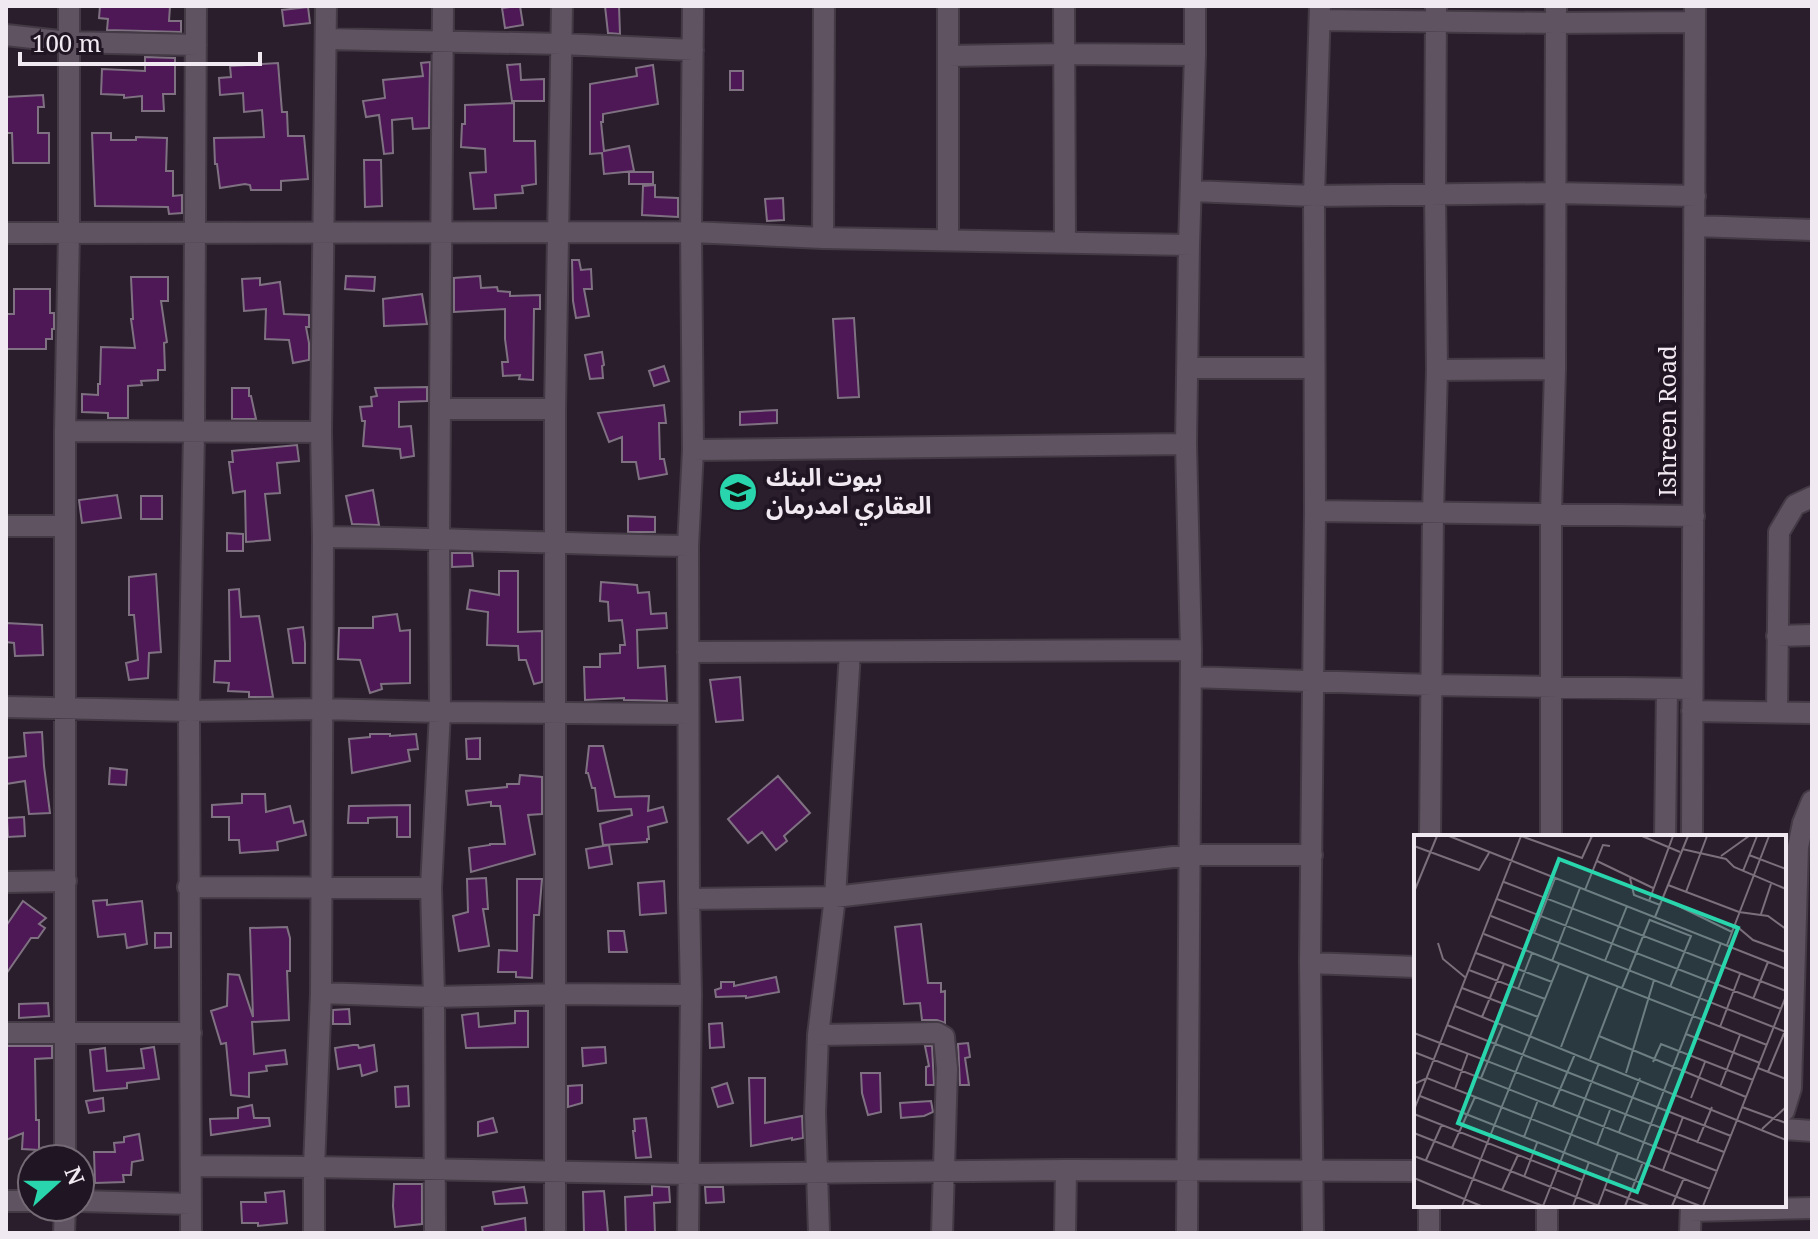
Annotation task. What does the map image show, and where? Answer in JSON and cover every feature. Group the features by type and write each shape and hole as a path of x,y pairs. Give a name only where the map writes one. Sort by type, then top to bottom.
{"street":[{"path":"65,1143 65,431 69,6"},
{"path":"191,1233 188,887 196,6"},
{"path":"314,1233 321,993 322,232 326,6"},
{"path":"435,1233 431,888 440,712 443,6"},
{"path":"555,1233 555,409 562,6"},
{"path":"688,1233 691,995 688,546 693,450 693,6"},
{"path":"823,238 824,6"},
{"path":"948,6 948,239"},
{"path":"1064,6 1065,242"},
{"path":"1187,1233 1191,650 1186,444 1195,6"},
{"path":"1313,1233 1310,963 1315,511 1313,368 1320,13 1695,14"},
{"path":"1430,835 1437,370 1436,14"},
{"name":"Ishreen Road","path":"1692,835 1695,14"},
{"path":"1551,835 1556,15"},
{"path":"6,35 68,42 196,45"},
{"path":"326,39 693,50"},
{"path":"948,56 1195,55"},
{"path":"1192,191 1314,196 1556,193 1695,196"},
{"path":"1695,226 1812,230"},
{"path":"6,233 691,232 823,238 1189,245"},
{"path":"1188,368 1313,368"},
{"path":"1437,370 1555,369"},
{"path":"441,409 555,409"},
{"path":"65,431 321,432"},
{"path":"693,450 1186,444"},
{"path":"1777,712 1779,532 1795,505 1812,497"},
{"path":"1315,511 1694,516"},
{"path":"6,526 65,526"},
{"path":"323,537 688,546"},
{"path":"1777,636 1812,635"},
{"path":"688,652 1191,650"},
{"path":"819,1233 815,1112 818,1035 835,897 850,652"},
{"path":"1191,677 1692,689"},
{"path":"1665,835 1667,689"},
{"path":"6,707 688,714"},
{"path":"1692,711 1812,713"},
{"path":"1786,1104 1791,1088 1798,847 1812,801"},
{"path":"689,899 835,897 1190,855 1312,855"},
{"path":"6,882 66,881"},
{"path":"188,887 431,888"},
{"path":"1310,963 1414,967"},
{"path":"321,993 434,997 691,995"},
{"path":"6,1033 191,1033"},
{"path":"818,1035 937,1033 944,1037 947,1069 942,1233"},
{"path":"1786,1129 1812,1131"},
{"path":"191,1166 688,1174 1066,1170 1414,1171"},
{"path":"1065,1233 1066,1170"},
{"path":"96,1201 191,1204"},
{"path":"1429,1207 1429,1233"},
{"path":"1547,1207 1547,1233"},
{"path":"1690,1233 1691,1208 1812,1208"}],"building":[{"path":"100,6 170,6 169,21 181,21 181,32 107,30 108,19 99,18"},
{"path":"520,6 523,25 505,28 502,8"},
{"path":"605,6 619,6 620,34 608,33"},
{"path":"308,7 310,23 284,26 282,10"},
{"path":"145,57 175,58 175,94 163,94 164,111 142,111 142,96 124,98 124,95 101,94 102,69 145,71"},
{"path":"430,62 429,128 413,129 412,118 392,120 393,153 384,154 379,115 366,117 363,101 385,98 383,80 423,76 421,63"},
{"path":"278,63 282,112 287,112 288,136 304,136 308,179 281,181 281,190 251,190 250,185 245,184 220,188 214,138 264,137 262,110 244,112 243,93 220,95 219,78 231,77 230,66"},
{"path":"520,64 521,80 544,79 544,101 512,101 507,65"},
{"path":"653,65 658,104 603,114 601,122 604,151 629,146 634,171 604,174 602,153 590,154 590,84 637,76 636,68"},
{"path":"730,71 743,71 743,90 730,90"},
{"path":"43,95 44,107 38,107 38,133 49,133 49,163 13,163 12,133 6,133 6,97"},
{"path":"514,103 514,141 535,141 536,184 522,186 523,193 495,195 496,208 474,209 470,173 486,172 485,149 461,147 465,105"},
{"path":"92,133 111,133 111,140 167,138 166,171 173,171 173,196 182,195 182,213 169,214 168,207 95,206"},
{"path":"364,160 381,160 382,206 365,207"},
{"path":"629,172 653,172 653,184 629,184"},
{"path":"655,185 655,197 678,198 678,217 642,215 643,186"},
{"path":"783,198 784,220 767,221 765,199"},
{"path":"572,260 579,260 581,270 591,269 592,289 584,289 589,316 576,318"},
{"path":"346,276 375,277 374,291 345,289"},
{"path":"480,276 481,288 497,287 498,291 510,292 510,296 540,295 540,309 534,309 533,380 519,379 520,375 503,376 502,362 508,362 505,309 454,312 454,278"},
{"path":"131,277 168,277 168,301 161,301 167,342 164,343 165,370 158,370 158,380 128,386 128,418 108,418 108,413 82,412 82,394 98,395 101,347 135,348"},
{"path":"260,278 260,285 280,282 284,314 309,315 309,327 306,327 309,360 293,363 289,340 265,339 266,309 244,311 242,279"},
{"path":"14,289 50,289 54,329 52,339 46,339 46,349 6,349 6,314 14,314"},
{"path":"422,294 427,324 384,326 383,299"},
{"path":"854,318 859,397 838,398 833,319"},
{"path":"602,352 603,378 590,379 585,355"},
{"path":"664,366 669,381 654,386 649,371"},
{"path":"427,387 427,401 399,402 399,427 411,426 414,456 401,458 400,449 363,446 365,421 362,421 360,407 372,406 371,397 377,396 375,388"},
{"path":"232,388 249,388 256,419 232,419"},
{"path":"664,405 666,423 659,423 660,459 664,459 667,474 639,479 636,462 622,462 622,437 609,442 598,413"},
{"path":"777,410 777,423 740,425 740,412"},
{"path":"297,445 299,461 277,463 280,493 265,494 270,540 246,542 245,491 233,493 229,462 233,462 232,451"},
{"path":"373,490 379,525 352,524 346,496"},
{"path":"117,495 121,518 82,523 79,500"},
{"path":"141,496 162,496 162,519 141,519"},
{"path":"628,516 655,517 655,532 628,532"},
{"path":"227,533 243,534 243,551 227,551"},
{"path":"452,553 472,553 473,566 452,567"},
{"path":"499,571 518,571 518,632 542,631 542,682 534,684 526,660 519,660 518,646 487,645 488,612 467,609 470,590 499,595"},
{"path":"156,574 161,652 149,653 148,678 129,680 126,663 138,660 134,615 129,615 129,577"},
{"path":"601,582 637,585 638,593 649,592 651,614 666,613 667,628 637,630 638,668 665,666 667,701 624,698 585,700 584,667 600,667 600,654 620,653 620,645 625,645 622,620 609,621 608,602 600,601"},
{"path":"239,589 241,617 259,616 273,697 249,697 249,692 228,691 229,683 214,682 215,661 230,661 229,590"},
{"path":"397,614 400,631 410,630 410,683 381,684 382,689 370,693 360,660 338,659 339,628 373,628 373,617"},
{"path":"6,623 42,625 43,655 15,656 14,643 6,642"},
{"path":"303,627 305,663 293,663 288,629"},
{"path":"740,677 743,720 716,722 710,680"},
{"path":"42,732 50,813 29,814 25,781 6,784 6,758 26,756 24,733"},
{"path":"370,734 416,734 418,749 408,750 410,761 352,773 349,739 370,737"},
{"path":"480,738 480,759 467,759 466,739"},
{"path":"589,746 603,746 615,797 649,796 648,811 663,807 667,822 648,827 647,842 603,845 600,824 632,815 631,809 598,811 595,788 592,788 586,773"},
{"path":"110,768 127,770 126,785 109,784"},
{"path":"520,775 542,777 542,814 528,815 535,854 471,872 469,848 505,844 500,806 491,806 491,802 468,805 466,791 519,784"},
{"path":"778,776 810,813 784,836 787,841 776,850 762,832 748,843 728,819"},
{"path":"242,794 265,794 266,812 290,806 294,823 303,821 306,835 277,842 278,850 240,853 239,840 229,840 229,817 212,817 212,805 242,803"},
{"path":"410,805 410,837 397,837 397,817 368,818 368,823 348,823 349,806"},
{"path":"24,817 25,836 8,837 7,818"},
{"path":"609,845 612,864 589,868 586,849"},
{"path":"486,878 488,909 483,909 489,946 459,951 453,916 468,912 467,879"},
{"path":"517,879 542,879 539,915 534,915 532,978 516,977 516,972 498,972 499,950 517,951"},
{"path":"664,881 666,913 640,915 638,883"},
{"path":"107,900 107,905 142,901 147,944 127,948 125,934 98,937 93,901"},
{"path":"23,901 46,918 39,924 45,928 38,938 31,938 6,974 6,926"},
{"path":"921,924 928,983 941,983 941,992 945,991 945,1023 922,1020 920,1003 904,1004 895,927"},
{"path":"287,927 290,938 290,971 287,971 289,1020 252,1022 254,1054 285,1050 287,1064 266,1066 267,1071 249,1073 249,1097 231,1095 226,1043 221,1044 211,1011 227,1006 228,974 239,975 253,1017 250,928"},
{"path":"608,931 624,931 627,952 609,952"},
{"path":"155,933 171,933 171,947 155,948"},
{"path":"776,977 779,992 746,998 716,997 715,990 721,988 721,982 734,982 734,986"},
{"path":"48,1003 49,1016 19,1018 19,1004"},
{"path":"349,1009 350,1024 333,1024 333,1010"},
{"path":"515,1011 528,1011 528,1047 466,1048 462,1015 478,1013 479,1027 515,1023"},
{"path":"722,1023 724,1047 710,1048 709,1024"},
{"path":"968,1043 970,1057 965,1058 969,1085 960,1085 958,1044"},
{"path":"353,1045 359,1048 374,1045 377,1071 362,1076 360,1065 338,1069 335,1048"},
{"path":"6,1046 52,1046 52,1058 35,1059 39,1143 22,1143 23,1133 6,1140"},
{"path":"925,1046 932,1046 934,1085 926,1085 926,1067 929,1066"},
{"path":"154,1047 159,1079 127,1083 127,1088 94,1091 90,1050 105,1048 107,1071 144,1068 141,1049"},
{"path":"605,1047 606,1063 583,1066 582,1048"},
{"path":"861,1073 880,1073 881,1112 868,1115"},
{"path":"749,1078 765,1078 765,1123 802,1116 803,1138 751,1146"},
{"path":"727,1083 733,1103 718,1107 712,1088"},
{"path":"582,1085 582,1103 568,1107 568,1086"},
{"path":"408,1086 409,1106 396,1107 395,1087"},
{"path":"103,1098 104,1111 89,1113 86,1101"},
{"path":"931,1101 933,1112 901,1118 900,1103"},
{"path":"252,1105 254,1118 269,1118 270,1126 211,1135 210,1119 238,1118 238,1108"},
{"path":"493,1118 497,1132 478,1136 478,1122"},
{"path":"646,1118 651,1157 636,1158 634,1119"},
{"path":"139,1134 143,1160 132,1162 131,1175 123,1175 124,1182 96,1183 96,1152 115,1152 114,1143 124,1142 124,1137"},
{"path":"394,1184 422,1184 422,1224 395,1227"},
{"path":"652,1186 669,1187 670,1202 654,1203 655,1233 626,1233 625,1197 652,1195"},
{"path":"524,1187 527,1203 495,1204 493,1192"},
{"path":"705,1187 723,1187 724,1202 706,1203"},
{"path":"284,1191 287,1223 258,1226 258,1223 242,1223 241,1202 266,1202 265,1193"},
{"path":"604,1191 608,1233 584,1233 583,1192"},
{"path":"525,1218 526,1233 483,1233 482,1227"}],"place":[{"name":"بيوت البنك العقاري امدرمان","path":"738,492"}]}
